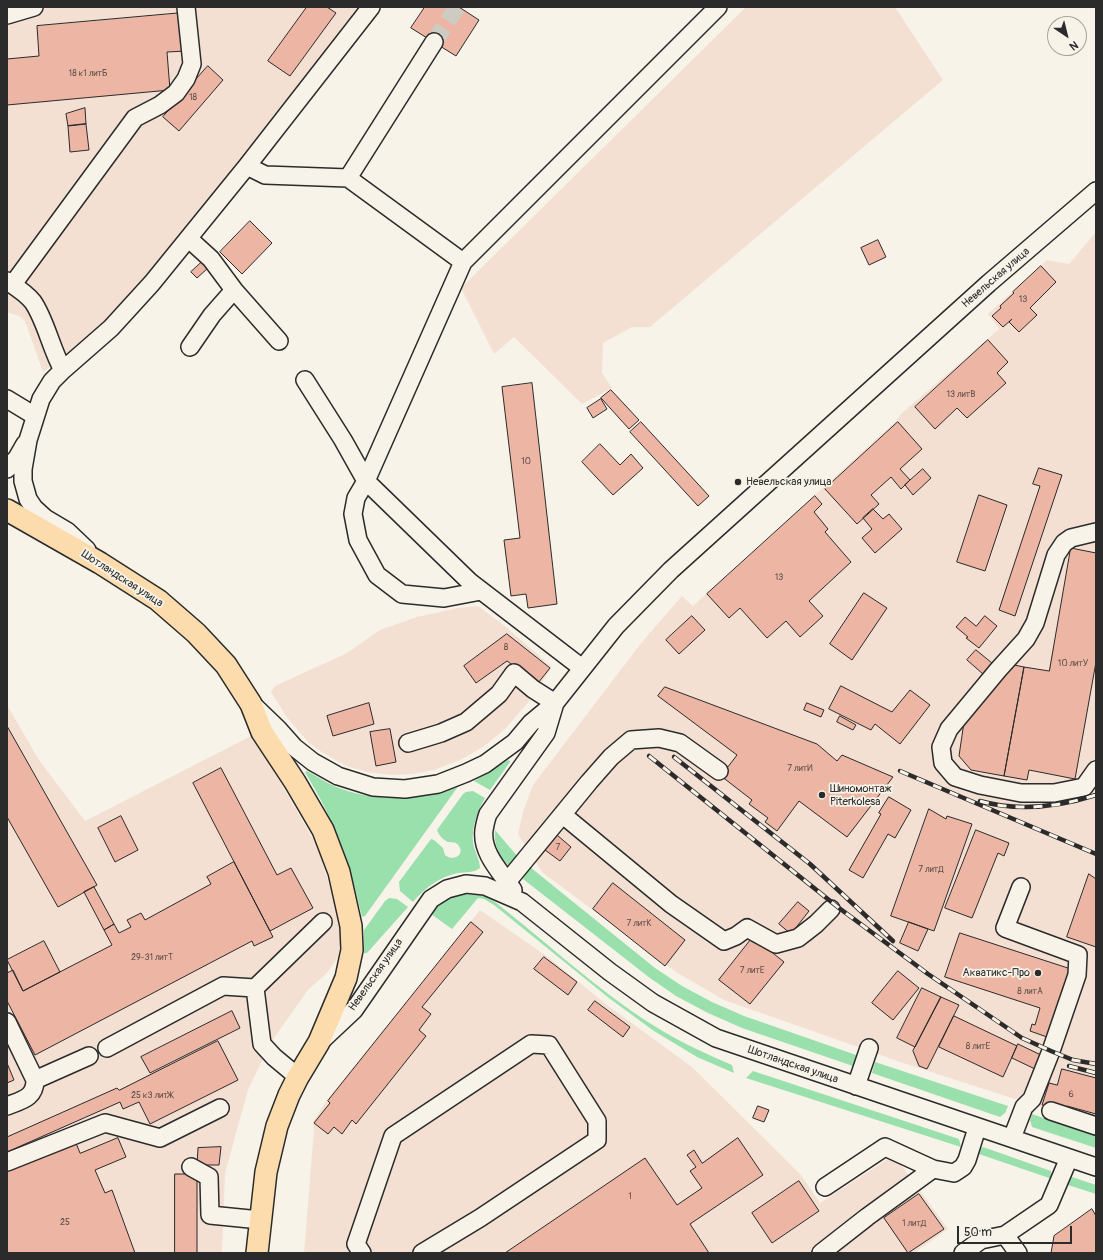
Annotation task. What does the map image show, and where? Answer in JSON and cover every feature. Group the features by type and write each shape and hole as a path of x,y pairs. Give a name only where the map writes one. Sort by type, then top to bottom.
{"main road":[{"name":"Шотландская улица","path":"7,510 100,563 158,600 196,633 226,665 251,704 262,732 295,782 323,830 339,872 347,902 351,926 352,950 346,978 319,1042"},
{"name":"Невельская улица","path":"259,1250 260,1220 266,1172 277,1126 298,1077 319,1042"}],"street":[{"path":"7,15 34,7"},
{"path":"63,370 33,302 22,291 10,283 136,118 160,105 176,93 186,79 192,64 186,7"},
{"path":"354,7 358,24"},
{"path":"100,563 67,531 45,518 34,508 28,499 23,481 28,440 41,399 52,381 111,328 152,283 247,166 371,7"},
{"path":"482,591 444,598 402,594 376,575 358,540 352,514 356,498 366,481 463,262 718,7"},
{"path":"348,178 434,42"},
{"path":"247,166 265,175 348,178 463,262"},
{"name":"Невельская улица","path":"555,703 616,626 671,570 995,278 1096,191"},
{"path":"188,239 211,259 234,290 278,341"},
{"path":"190,347 212,315 234,290"},
{"path":"305,380 343,440 366,481 470,582 582,668"},
{"path":"7,399 35,416"},
{"path":"7,469 17,458 28,440"},
{"path":"1096,532 1071,538 1064,543 1056,555 1035,623 1026,639 949,729 941,747 943,763 955,777 980,785 1021,793 1054,793 1084,787 1096,770"},
{"path":"408,743 441,733 466,722 498,694 514,673 533,689 555,703"},
{"path":"251,704 278,729 294,747 313,762 338,776 373,787 405,789 438,784 485,764 515,742 531,723 555,703"},
{"path":"522,902 496,867 485,844 484,830 488,814 546,733 555,703"},
{"path":"508,882 589,782 607,762 631,740 659,738 680,743 719,771"},
{"path":"563,815 671,904 724,941 736,936 747,928 776,944 798,938 816,924 830,908"},
{"name":"Невельская улица","path":"319,1042 354,1010 431,899 447,889 466,884 485,886 522,902"},
{"path":"1012,1138 1024,1107 1032,1099 1078,976 1078,955 1005,928 1021,887"},
{"name":"Шотландская улица","path":"522,902 610,972 653,1002 716,1038 977,1128 1012,1138 1096,1167"},
{"path":"107,1048 223,986 255,988 323,922"},
{"path":"255,988 262,1044 274,1057 298,1077"},
{"path":"7,1022 35,1080 35,1087 31,1094 24,1100 7,1106"},
{"path":"362,1253 356,1244 393,1136 531,1044 548,1045 597,1121 597,1140 480,1218 422,1253"},
{"path":"856,1086 869,1048"},
{"path":"35,1080 89,1056"},
{"path":"7,1162 105,1123 160,1138 220,1108"},
{"path":"1051,1111 1096,1126"},
{"path":"825,1187 884,1147 933,1169 954,1173 963,1167 967,1160 977,1128"},
{"path":"963,1253 981,1240 1006,1235 1049,1205 1069,1158"},
{"path":"191,1167 210,1176 210,1216 260,1220"},
{"path":"821,1253 866,1217 933,1169"},
{"path":"1006,1235 1018,1253"}],"shaded area":[{"path":"7,7 359,7 134,295 105,325 43,372 25,321 19,316 7,312"},
{"path":"746,7 895,7 943,80 650,327 632,327 603,343 602,373 612,388 582,404 514,337 494,354 461,288"},
{"path":"1096,232 1096,1120 1037,1106 909,1065 724,1000 676,972 542,872 518,834 523,812 533,785 642,642 682,596 693,606 895,422 901,414 999,329 988,314 1047,260 1069,264"},
{"path":"478,606 506,627 552,667 531,699 505,729 483,747 460,760 434,770 413,774 391,775 367,772 346,766 320,751 308,742 286,716 271,692 275,686 347,653 380,630 417,617 458,608"},
{"path":"7,705 39,760 85,821 253,735 317,846 341,921 338,957 327,973 308,990 271,1042 248,1090 225,1173 222,1253 7,1253"},
{"path":"480,910 548,957 607,1005 692,1067 801,1175 820,1203 894,1155 948,1229 914,1253 304,1253 314,1129 313,1122 327,1100"}],"green space":[{"path":"508,760 510,762 490,790 474,781"},
{"path":"307,771 331,784 349,791 380,797 411,797 426,795 457,787 365,916 362,917 352,879 333,825 305,772"},
{"path":"473,791 485,798 477,815 473,835 474,847 479,860 480,868 472,872 458,873 439,880 428,887 413,902 400,891 399,882 431,839 443,848 445,855 448,857 455,858 459,855 460,849 458,844 445,840 437,830 463,794"},
{"path":"495,830 518,857 511,864 508,865 499,853 495,840"},
{"path":"530,867 655,968 682,986 712,1002 744,1016 859,1056 856,1062 853,1066 742,1028 708,1013 676,996 650,978 523,879"},
{"path":"463,894 482,895 495,902 614,998 674,1038 732,1065 734,1073 697,1057 654,1031 609,998 494,905 484,899 478,898 452,929 431,914 445,901"},
{"path":"389,898 397,899 408,907 367,953 364,953 364,930 385,901"},
{"path":"875,1062 1008,1106 1005,1113 1000,1117 872,1073"},
{"path":"753,1071 959,1139 961,1147 746,1078"},
{"path":"1032,1114 1096,1136 1096,1148 1032,1127 1030,1120"},
{"path":"983,1147 1051,1171 1052,1179 976,1153"},
{"path":"1072,1177 1096,1185 1096,1194 1065,1184"}],"building":[{"path":"307,7 327,7 336,13 290,76 268,61"},
{"path":"425,7 459,7 479,20 456,56 411,28"},
{"path":"182,13 186,51 167,52 170,90 7,105 7,59 39,56 37,26"},
{"path":"208,66 223,80 179,131 163,117"},
{"path":"85,108 86,124 68,126 66,114"},
{"path":"86,124 89,150 70,152 68,126"},
{"path":"250,221 272,243 242,274 220,252"},
{"path":"878,240 886,257 869,265 861,248"},
{"path":"202,262 208,268 197,278 191,272"},
{"path":"1041,266 1056,282 1030,308 1037,315 1019,332 1009,322 1012,319 1003,327 992,316 1001,308 1000,306 1014,293 1013,292"},
{"path":"988,340 1008,362 997,373 1006,383 967,418 957,408 935,429 915,407"},
{"path":"532,383 557,604 528,608 526,594 511,596 504,540 520,538 502,387"},
{"path":"611,390 639,420 629,429 601,398"},
{"path":"601,399 607,409 593,418 587,408"},
{"path":"641,422 709,496 698,506 630,432"},
{"path":"898,422 922,449 900,469 910,480 901,489 891,477 871,495 879,504 857,524 825,489"},
{"path":"600,444 620,465 631,454 643,468 613,495 582,462"},
{"path":"1039,468 1062,475 1015,616 999,610 1040,486 1033,484"},
{"path":"923,469 931,478 913,495 905,485"},
{"path":"979,495 1007,505 985,571 957,562"},
{"path":"815,496 822,504 814,512 828,529 825,532 851,562 809,601 823,616 800,637 786,621 767,638 740,608 729,618 707,594"},
{"path":"873,509 883,519 889,514 902,529 875,553 862,538 872,529 863,518"},
{"path":"1071,548 1096,553 1096,662 1075,779 1029,770 1027,780 1004,776 1024,667 1049,671"},
{"path":"864,593 887,608 852,660 830,644"},
{"path":"692,616 705,630 679,654 666,640"},
{"path":"985,616 997,626 979,648 966,638 968,637 956,627 965,617 976,626"},
{"path":"507,634 550,668 538,683 507,661 476,683 464,666"},
{"path":"976,650 992,663 983,674 967,660"},
{"path":"1009,664 1024,667 1004,776 971,770 959,756 964,722"},
{"path":"841,686 892,712 910,690 930,705 900,744 875,724 871,730 829,709"},
{"path":"665,687 817,744 837,761 842,755 893,777 847,837 799,801 777,831 765,822 768,818 749,804 752,800 721,776 737,755 658,696"},
{"path":"369,703 374,724 333,736 327,716"},
{"path":"807,703 824,710 821,717 804,710"},
{"path":"840,716 856,725 853,730 837,722"},
{"path":"7,726 97,885 58,907 7,817"},
{"path":"390,729 396,762 376,766 370,732"},
{"path":"221,768 277,875 291,868 313,908 270,931 193,783"},
{"path":"889,797 911,810 895,838 888,834 863,878 849,870"},
{"path":"929,809 946,819 947,816 972,824 934,931 891,916"},
{"path":"121,816 138,850 115,862 98,828"},
{"path":"976,830 1009,843 1004,856 998,853 972,918 945,908"},
{"path":"557,835 571,847 560,861 545,850"},
{"path":"234,862 273,937 254,946 252,941 35,1055 7,1001 7,973 13,970 23,991 112,945 104,930 114,924 119,933 131,927 127,920 141,913 145,920 211,884 207,877"},
{"path":"1089,874 1096,879 1096,947 1067,937"},
{"path":"613,883 685,940 665,966 593,909"},
{"path":"94,887 114,924 104,930 84,892"},
{"path":"798,902 809,911 791,934 779,924"},
{"path":"471,922 483,932 422,1007 431,1014 419,1030 426,1036 356,1124 352,1120 342,1134 334,1127 328,1134 314,1123 330,1103 328,1101"},
{"path":"909,922 928,929 918,951 900,943"},
{"path":"960,933 1074,970 1047,1037 1030,1031 1032,1024 1035,1025 1040,1008 945,977"},
{"path":"753,937 784,962 750,1004 719,980"},
{"path":"44,941 60,972 23,991 7,960"},
{"path":"544,957 577,982 568,995 534,969"},
{"path":"898,971 919,988 893,1020 872,1003"},
{"path":"922,988 941,997 915,1047 897,1038"},
{"path":"941,997 959,1005 927,1069 919,1066 913,1051"},
{"path":"595,1001 630,1027 623,1037 588,1010"},
{"path":"232,1011 240,1028 150,1073 141,1057"},
{"path":"954,1016 1017,1046 1003,1077 939,1047"},
{"path":"218,1041 238,1080 150,1124 139,1102 123,1109 120,1102 7,1152 7,1137 117,1088 119,1090"},
{"path":"1018,1044 1041,1055 1035,1069 1012,1058"},
{"path":"7,1063 14,1080 7,1083"},
{"path":"1062,1069 1096,1078 1096,1114 1067,1106 1066,1111 1042,1105 1049,1083 1057,1085"},
{"path":"758,1106 769,1110 764,1122 753,1118"},
{"path":"118,1138 126,1157 95,1170 105,1193 112,1190 135,1253 7,1253 7,1171 76,1143 80,1153"},
{"path":"738,1138 763,1175 690,1224 709,1253 505,1253 645,1158 677,1205 702,1188 690,1171 696,1167 687,1155 694,1150 702,1163"},
{"path":"221,1147 219,1165 197,1165 198,1148"},
{"path":"175,1174 197,1174 197,1253 175,1253"},
{"path":"799,1181 819,1211 772,1243 752,1213"},
{"path":"919,1194 944,1229 908,1253 884,1218"},
{"path":"1092,1209 1096,1216 1096,1253 1051,1253 1054,1236"}],"tunnel":[{"path":"434,42 457,7"}],"railway":[{"path":"649,756 839,908 928,974 1022,1038 1073,1060 1096,1064"},
{"path":"674,757 810,864 893,941"},
{"path":"900,771 1096,854"},
{"path":"980,801 1009,806 1038,807 1067,803 1096,795"},
{"path":"1069,1066 1096,1073"}],"place":[{"name":"Невельская улица","path":"738,482"},
{"name":"Шиномонтаж Piterkolesa","path":"822,795"},
{"name":"Акватикс-Про","path":"1038,973"}]}
